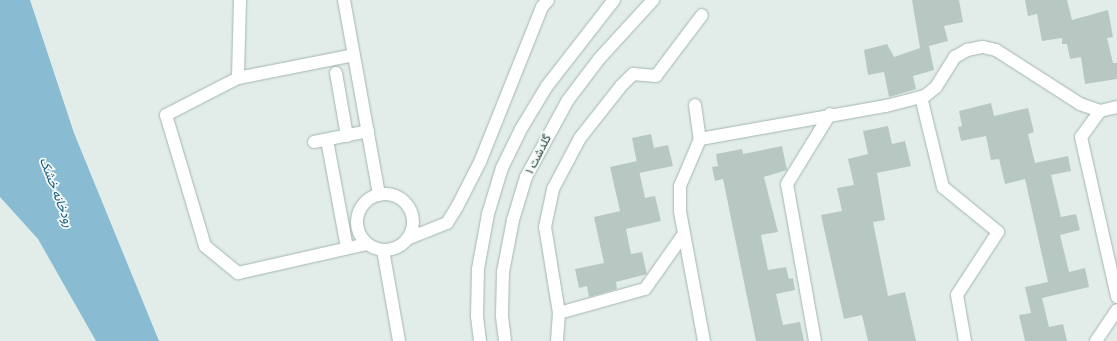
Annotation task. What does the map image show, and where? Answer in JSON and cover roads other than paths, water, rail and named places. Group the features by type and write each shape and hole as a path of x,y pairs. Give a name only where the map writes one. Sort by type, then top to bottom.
{"street":[{"path":"238,78 240,0"},
{"path":"344,0 379,195"},
{"path":"354,55 238,78 166,115 205,246 238,273 367,244 383,250 400,245 407,239 446,223 457,208 480,162 542,7 548,0"},
{"path":"480,341 477,316 478,269 488,214 502,168 521,129 547,86 614,0"},
{"name":"گلدشت ۱","path":"505,341 502,315 504,272 513,220 526,177 543,141 568,100 599,59 653,0"},
{"path":"557,341 558,313 545,227 553,189 580,138 622,86 633,74 656,76 702,15"},
{"path":"700,139 830,114 886,106 921,97 936,87 955,58 967,50 983,47 996,50 1080,104 1100,111 1117,107"},
{"path":"336,73 347,136"},
{"path":"921,97 943,187 998,232 957,295 965,341"},
{"path":"695,105 700,139 680,186 684,234 704,341"},
{"path":"1100,111 1081,137 1117,298"},
{"path":"815,341 788,184 830,114"},
{"path":"314,142 368,131"},
{"path":"327,140 347,248"},
{"path":"367,244 358,229 359,211 367,201 379,195 393,196 405,204 412,222 407,239"},
{"path":"558,313 645,289 684,234"},
{"path":"383,250 399,341"},
{"path":"1096,341 1117,310"}],"water":[{"name":"رودخانه خشک","path":"0,0 30,0 74,133 159,341 96,341 38,239 0,197"}]}
